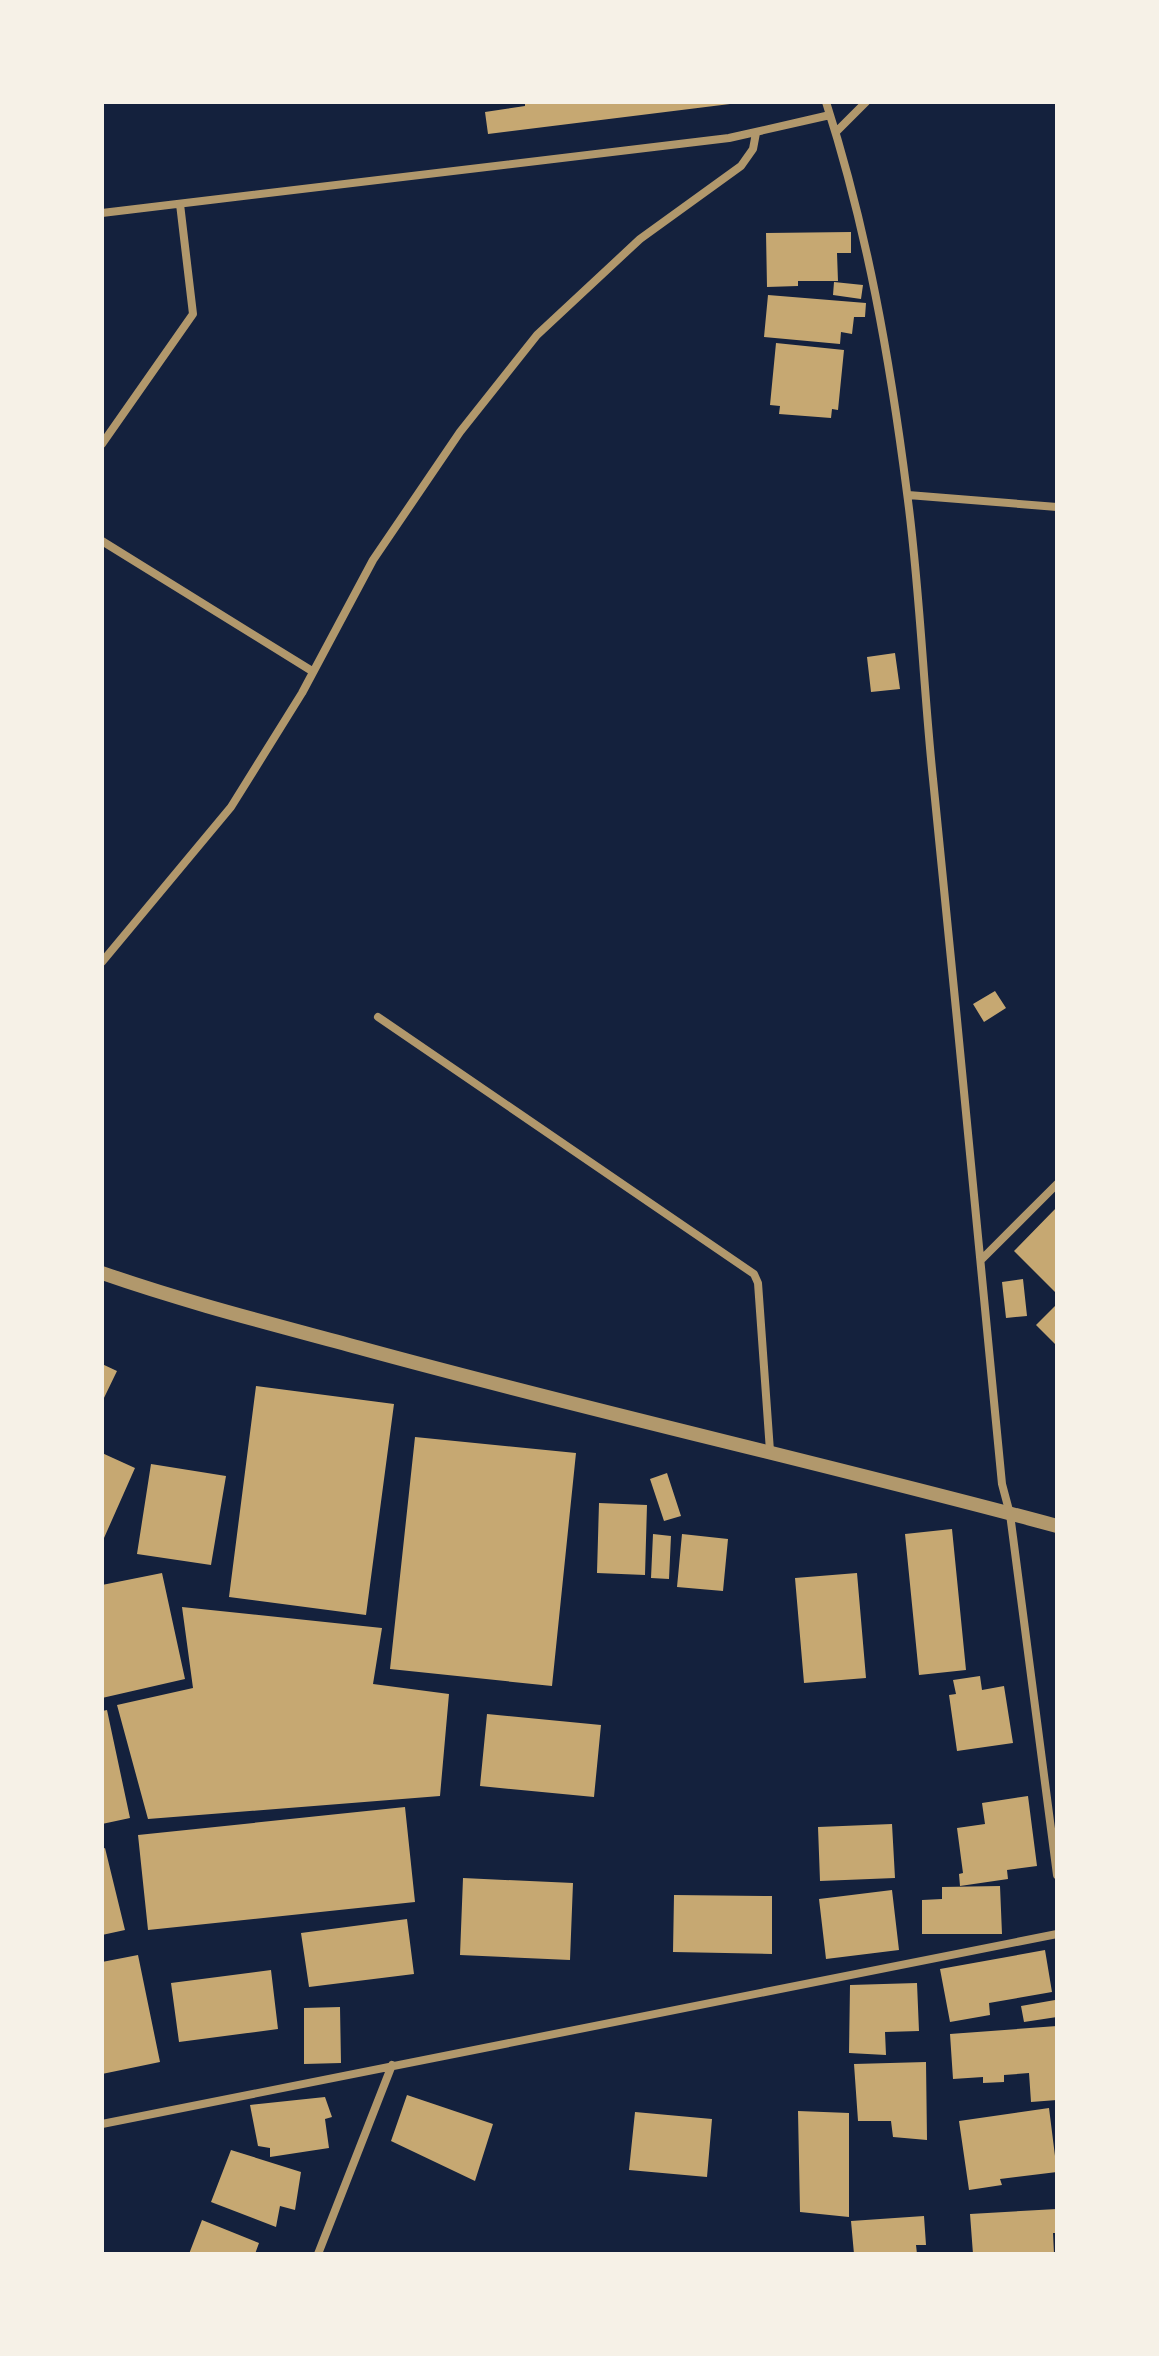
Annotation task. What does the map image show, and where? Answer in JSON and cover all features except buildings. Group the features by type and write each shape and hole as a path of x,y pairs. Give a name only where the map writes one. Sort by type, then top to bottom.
{"street":[{"path":"826,102 871,265 908,495 1002,1484 1010,1514 1057,1875"},
{"path":"836,132 866,102"},
{"path":"102,213 756,133 830,115"},
{"path":"102,962 231,807 302,693 373,560 460,432 537,335 640,239 741,166 753,149 756,133"},
{"path":"102,444 193,314 180,204"},
{"path":"908,495 1057,507"},
{"path":"102,541 312,671"},
{"path":"378,1017 754,1274 758,1283 770,1451"},
{"path":"982,1259 1057,1184"},
{"path":"102,1273 197,1303 439,1369 1057,1526"},
{"path":"102,2124 1057,1934"},
{"path":"318,2254 392,2065"}]}
